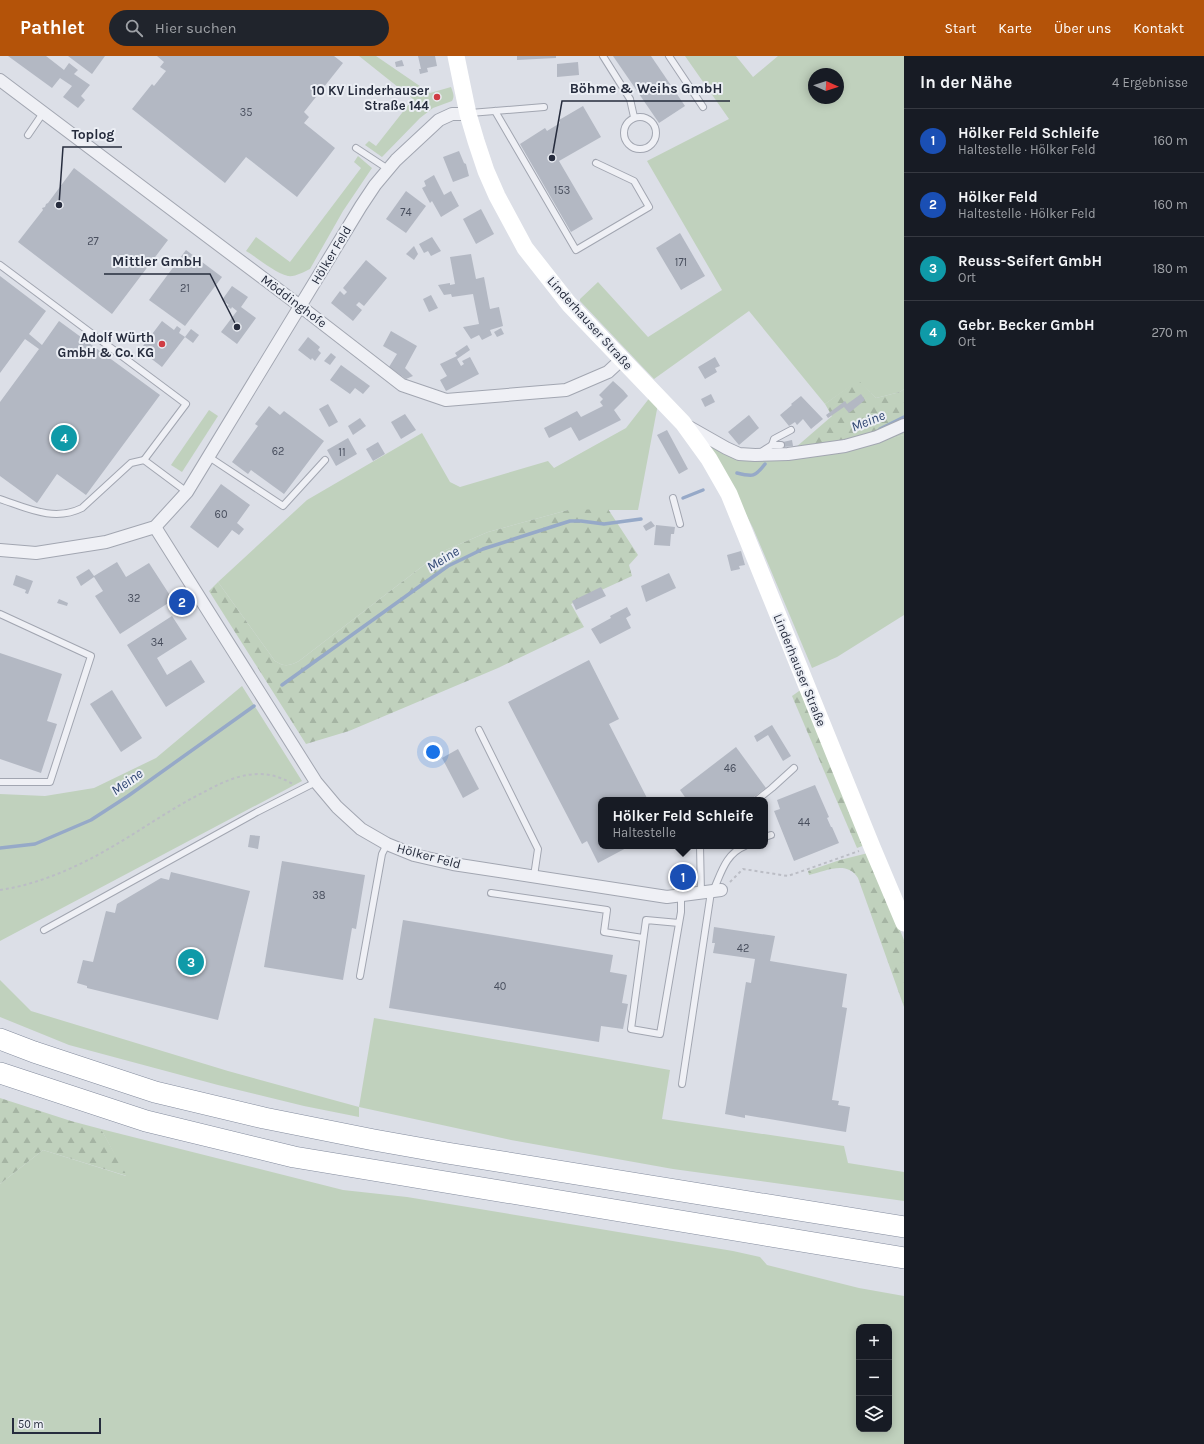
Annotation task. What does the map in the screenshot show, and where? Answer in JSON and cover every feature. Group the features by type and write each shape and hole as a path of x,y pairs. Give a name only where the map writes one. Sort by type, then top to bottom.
{"highway":[{"path":"0,1039 34,1052 155,1092 264,1118 447,1153 904,1227"},
{"path":"0,1072 146,1121 294,1157 904,1258"}],"main road":[{"name":"Linderhauser Straße","path":"456,56 468,113 486,171 525,248 569,304 682,423 709,459 729,494 904,923"}],"street":[{"name":"Möddinghofe","path":"0,80 300,306 402,386 446,400 566,390 608,372 621,360"},
{"name":"Hölker Feld","path":"468,113 452,114 439,120 396,160 375,185 187,492 155,527 316,782 336,807 361,829 387,844 414,854 453,864 667,897 712,891"},
{"name":"Linderhauser Straße","path":"682,423 739,454 755,455 788,454 845,446 876,437 904,425"},
{"path":"0,550 36,553 106,542 155,527"}],"lane":[{"path":"603,56 630,99 634,117"},
{"path":"669,56 703,107"},
{"path":"468,113 544,107"},
{"path":"495,111 576,250 649,207 634,181 596,163"},
{"path":"28,135 43,113"},
{"path":"641,116 648,119 653,124 656,131 655,138 651,144 645,148 638,149 626,142 624,128 628,121 634,117 641,116"},
{"path":"356,148 388,169"},
{"path":"0,266 186,404 144,460 131,463 82,508 75,512 63,515 43,513 0,499"},
{"path":"772,445 774,439 791,430"},
{"path":"755,455 772,445 781,445"},
{"path":"209,457 283,506 325,460"},
{"path":"144,460 187,492"},
{"path":"673,498 680,524"},
{"path":"0,614 91,656 50,782 0,782"},
{"path":"479,730 538,849 534,876"},
{"path":"761,797 794,768"},
{"path":"44,930 257,812 316,782"},
{"path":"360,976 382,854 387,844"},
{"path":"701,849 712,891"},
{"path":"682,1084 712,891 727,859 739,849"},
{"path":"491,893 607,910 604,932 643,938"},
{"path":"679,922 646,920 631,1029 660,1034 681,912 681,895"}],"path":[{"path":"0,890 57,874 84,862 136,832 177,805 220,783 242,776 259,774 278,776 302,789"},
{"path":"712,891 743,869 788,876 872,847"}],"green space":[{"path":"359,56 376,56 430,93 451,87 453,94 452,101 433,108 420,118 382,157 365,145 369,141 376,146 413,99"},
{"path":"685,56 736,56 753,77 778,56 904,56 904,389 900,392 876,398 858,381 825,404 749,311 654,379 580,301 580,299 598,282 648,337 722,290 647,161 729,119"},
{"path":"358,156 372,168 343,211 310,269 296,275 288,276 272,269 246,251 256,237 290,262 361,168 354,162"},
{"path":"858,380 876,398 900,392 904,389 904,435 865,446 795,448 832,416 825,404"},
{"path":"651,396 658,404 638,510 568,510 488,532 441,552 296,663 284,665 275,661 218,582 307,500 422,433 450,482 460,487 548,461 554,468 626,428"},
{"path":"209,410 218,416 182,472 171,465"},
{"path":"904,435 904,615 837,657 812,668 753,528 733,489 699,436 721,451 784,460 831,454"},
{"path":"608,509 638,555 629,565 632,576 571,604 584,627 498,668 349,731 306,744 209,591 218,582 275,661 284,665 290,665 299,661 441,552 488,532 568,510"},
{"path":"242,686 302,781 0,941 0,794 45,796 94,788 156,758"},
{"path":"802,689 865,845 857,848 792,696"},
{"path":"868,853 904,940 904,1007 858,878 848,869 842,868 829,869 809,875 808,871 840,860"},
{"path":"0,980 31,1011 228,1071 359,1107 359,1117 304,1106 218,1085 69,1045 0,1017"},
{"path":"374,1018 670,1070 662,1119 844,1146 848,1163 904,1172 904,1201 673,1169 511,1140 359,1107"},
{"path":"0,1098 101,1129 127,1176 43,1150 0,1184"},
{"path":"101,1129 343,1190 407,1197 733,1251 760,1257 767,1265 859,1288 904,1296 904,1444 0,1444 0,1184 43,1150 126,1176"}],"building":[{"path":"8,56 46,56 64,70 69,63 78,70 74,74 90,85 81,96 85,100 78,108 63,97 72,86 60,78 52,88"},
{"path":"68,56 105,56 92,74"},
{"path":"157,56 334,56 343,63 304,112 309,117 304,123 335,148 297,197 246,157 225,183 132,109 152,84 154,86 166,71 160,67 164,62"},
{"path":"418,56 435,56 437,66 427,68 428,72 420,74 419,69 421,69"},
{"path":"517,56 556,56 556,58 517,60"},
{"path":"613,56 651,56 685,106 659,123"},
{"path":"402,60 404,66 396,67 395,62"},
{"path":"578,62 579,75 557,77 557,64"},
{"path":"583,106 601,137 559,161 593,219 571,232 520,144 545,128 547,131 560,123 559,120"},
{"path":"459,151 464,163 466,164 469,176 453,182 443,157"},
{"path":"74,168 168,240 112,314 18,242 43,210 42,208 45,207"},
{"path":"434,175 444,195 451,191 459,206 441,217 432,201 430,203 422,188 426,186 424,181"},
{"path":"406,191 426,206 406,233 386,219"},
{"path":"481,209 494,234 476,244 463,219"},
{"path":"680,233 705,276 681,290 656,248"},
{"path":"432,237 441,251 431,256 428,251 424,253 419,244"},
{"path":"414,246 418,254 414,260 406,254"},
{"path":"186,250 222,277 185,326 149,300"},
{"path":"471,254 476,279 484,277 490,309 499,307 503,326 490,330 492,335 482,340 479,335 471,339 463,327 479,324 473,294 452,297 451,294 444,295 438,285 450,283 450,285 455,284 450,257"},
{"path":"366,260 387,278 364,306 359,302 356,305 362,310 353,321 331,303 340,291 344,295 347,292 343,288"},
{"path":"0,276 46,311 29,334 42,345 59,321 160,395 86,495 57,474 37,503 0,476 0,402 39,349 25,339 0,373"},
{"path":"232,286 248,297 241,307 256,318 237,344 221,332 237,311 232,307 231,309 227,306 229,305 222,300"},
{"path":"431,295 438,308 429,312 423,299"},
{"name":"Adolf Würth GmbH & Co. KG","path":"162,321 174,330 177,326 181,329 179,333 185,337 162,367 140,350"},
{"path":"501,328 504,334 497,337 494,332"},
{"path":"191,329 199,335 193,343 185,337"},
{"path":"391,331 417,346 405,368 413,376 406,379 389,367 397,354 383,346"},
{"path":"308,337 320,347 318,350 321,353 315,361 312,358 311,360 298,350"},
{"path":"467,345 470,350 457,359 461,366 464,364 462,361 470,357 479,374 446,391 440,380 447,376 440,364 457,356 455,353"},
{"path":"331,353 336,357 330,365 324,361"},
{"path":"715,357 720,366 715,368 717,372 705,379 698,367"},
{"path":"341,365 370,386 363,394 355,388 350,394 330,380"},
{"path":"613,381 628,396 614,410 621,420 579,441 571,427 549,438 544,428 577,411 581,417 603,406 600,402 603,399 599,395"},
{"path":"711,394 715,402 705,407 701,399"},
{"path":"861,394 865,400 849,413 844,407 828,418 826,415 845,401 847,404"},
{"path":"801,396 823,419 811,429 803,419 797,425 795,422 789,426 780,415"},
{"path":"328,404 338,422 329,427 319,409"},
{"path":"269,406 280,415 284,411 324,441 284,494 251,470 248,474 232,462 258,426 255,424"},
{"path":"405,414 416,430 401,439 391,422"},
{"path":"749,415 759,428 739,445 728,432"},
{"path":"360,418 366,426 353,435 348,426"},
{"path":"667,430 688,469 679,474 657,435"},
{"path":"348,438 357,454 336,466 327,450"},
{"path":"792,440 793,446 784,447 783,442"},
{"path":"378,442 385,454 373,461 366,449"},
{"path":"221,484 250,505 237,523 244,529 239,535 232,530 218,548 190,527"},
{"path":"651,521 655,526 646,531 643,526"},
{"path":"656,525 675,527 674,534 671,534 670,546 654,545"},
{"path":"741,551 745,565 739,566 740,569 731,571 727,555"},
{"path":"117,562 126,577 149,563 173,600 120,634 95,596 103,591 94,577 81,586 76,577 89,569 94,576"},
{"path":"669,573 676,588 646,602 641,586"},
{"path":"16,575 33,581 28,594 25,593 26,590 13,585"},
{"path":"601,587 606,596 576,610 572,601"},
{"path":"59,599 68,603 67,606 57,603"},
{"path":"627,607 631,615 626,618 631,628 600,644 591,629"},
{"path":"172,616 187,639 157,658 167,675 191,660 205,682 166,707 127,645"},
{"path":"0,653 62,674 47,721 57,724 41,773 0,759"},
{"path":"589,660 619,719 609,724 646,797 598,797 598,849 624,849 598,863 587,841 582,844 508,702"},
{"path":"112,690 142,738 121,752 90,704"},
{"path":"772,725 791,756 783,761 768,735 757,742 754,736"},
{"path":"736,747 766,788 754,797 685,797 680,790"},
{"path":"458,749 479,789 463,798 442,758"},
{"path":"815,785 829,817 827,818 839,843 794,861 774,811 780,809 777,800"},
{"path":"250,835 260,836 258,849 248,847"},
{"path":"282,861 365,875 356,929 352,928 343,980 264,967"},
{"path":"171,872 250,891 218,1020 87,988 87,986 77,983 83,960 93,962 106,911 115,913 117,904 161,878 169,880"},
{"path":"403,920 613,955 610,972 627,975 622,1003 628,1004 623,1029 601,1026 599,1042 389,1008"},
{"path":"714,927 775,936 770,961 847,974 842,1007 847,1008 832,1100 839,1101 838,1105 850,1107 846,1132 745,1115 745,1118 725,1114 746,982 751,983 755,959 713,953 715,943 712,943"}],"waterway":[{"name":"Meine","path":"880,429 904,417"},
{"name":"Meine","path":"737,473 753,475 756,474 765,464"},
{"name":"Meine","path":"683,498 703,490"},
{"name":"Meine","path":"282,685 448,566 483,549 570,521 604,524 641,519"},
{"name":"Meine","path":"0,848 35,844 91,820 128,796 254,706"}],"place":[{"name":"10 KV Linderhauser Straße 144","path":"437,97"},
{"name":"Böhme & Weihs GmbH","path":"552,158"},
{"name":"Toplog","path":"59,205"},
{"name":"Mittler GmbH","path":"237,327"},
{"name":"Adolf Würth GmbH & Co. KG","path":"162,344"},
{"name":"Gebr. Becker GmbH","path":"64,438"},
{"name":"Hölker Feld","path":"182,602"},
{"name":"Hölker Feld Schleife","path":"683,877"},
{"name":"Reuss-Seifert GmbH","path":"191,962"}]}
